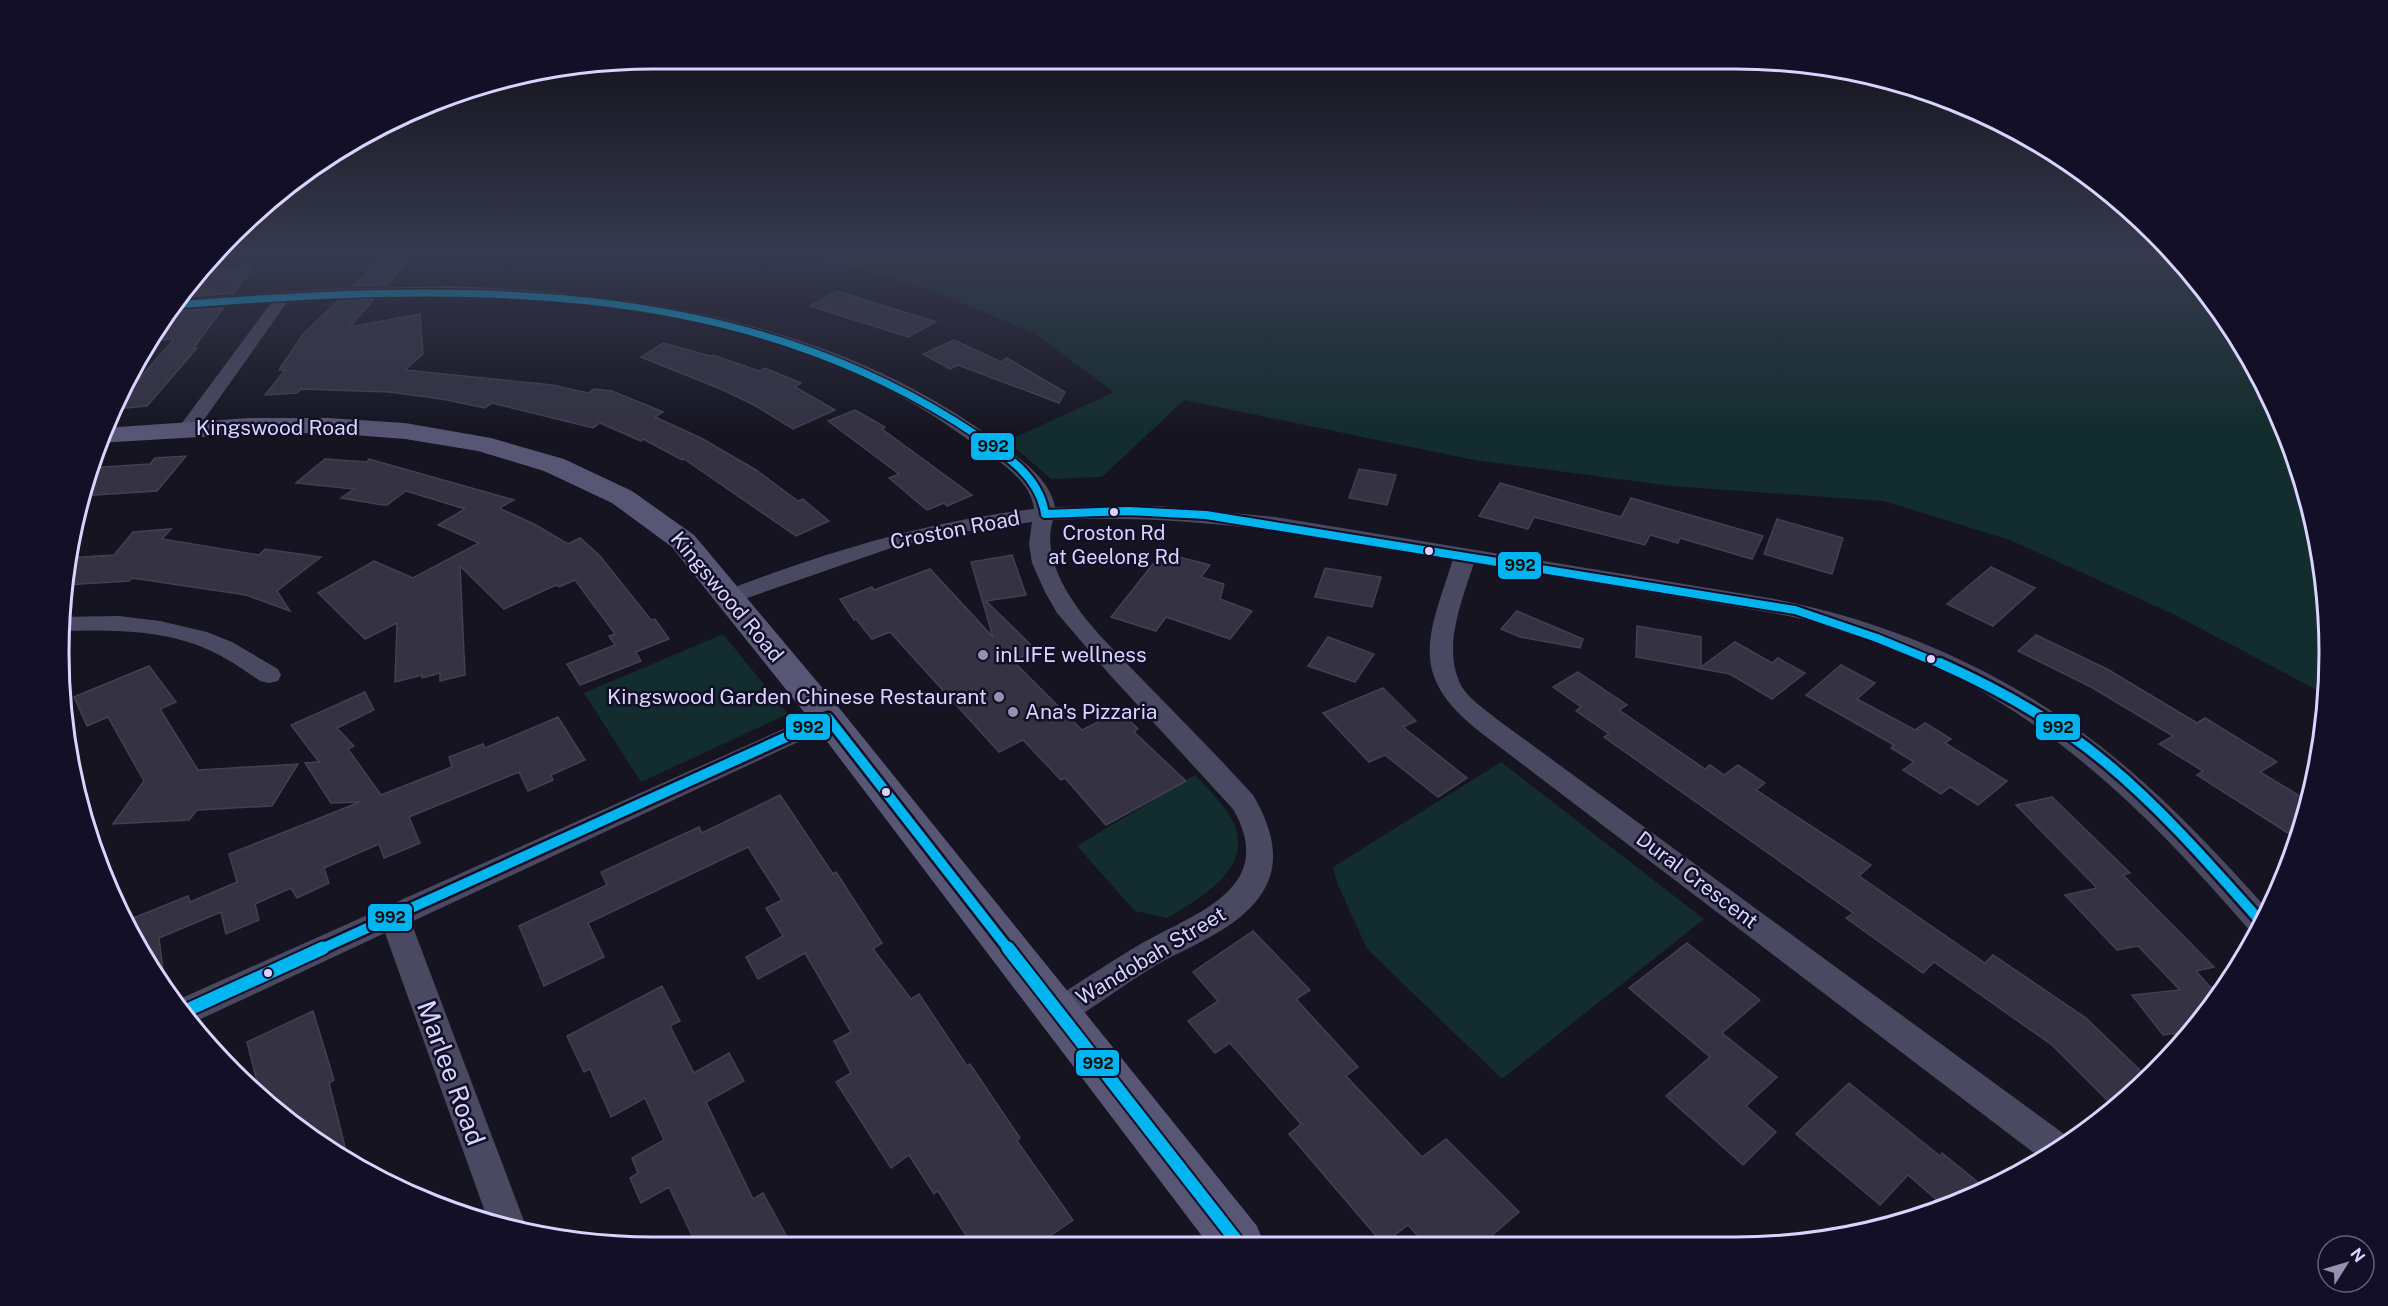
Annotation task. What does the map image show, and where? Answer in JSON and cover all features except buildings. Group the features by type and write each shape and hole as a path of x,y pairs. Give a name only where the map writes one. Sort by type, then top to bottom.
{"street":[{"path":"189,427 270,314"},
{"path":"672,314 759,334 838,360 873,375 939,410 1024,474 1038,488 1043,498 1045,514"},
{"name":"Kingswood Road","path":"111,435 189,427 300,424 402,430 463,440 560,466 611,490 664,525 683,541 828,718 1234,1237"},
{"name":"Croston Road","path":"730,597 803,568 872,546 959,525 1045,514 1128,511 1206,514 1795,610 1880,636 1969,674 2051,723 2103,760 2146,799 2256,917"},
{"name":"Wandobah Street","path":"1045,514 1037,539 1057,594 1121,672 1243,802 1253,816 1262,850 1255,875 1241,900 1221,916 1156,950 1058,1013"},
{"name":"Dural Crescent","path":"1465,555 1440,656 1444,678 1454,696 1525,752 2050,1144"},
{"path":"70,624 109,623 146,627 185,635 218,645 269,675"},
{"path":"190,1009 828,718"},
{"name":"Marlee Road","path":"394,917 505,1218"}],"green space":[{"path":"988,314 2210,314 2241,361 2259,395 2275,430 2299,502 2308,539 2318,615 2318,691 2175,615 2010,540 1884,501 1671,486 1474,460 1184,400 1102,477 1051,479 1007,441 1114,392 1035,334"},
{"path":"723,634 788,714 641,782 584,693"},
{"path":"1501,762 1704,919 1502,1079 1367,949 1338,885 1333,867"},
{"path":"1195,775 1226,810 1236,829 1238,845 1234,861 1226,874 1213,887 1168,918 1135,911 1077,846"}],"transit line":[{"name":"992","path":"674,314 789,342 830,357 893,386 975,434 1002,453 1035,485 1042,496 1045,514 1128,511 1206,515 1795,610 1917,653 1995,689 2068,734 2103,760 2125,778 2186,838 2256,916"},
{"name":"992","path":"190,1009 828,718 1234,1237"}],"place":[{"name":"Croston Rd at Geelong Rd","path":"1114,512"},
{"name":"inLIFE wellness","path":"983,655"},
{"name":"Kingswood Garden Chinese Restaurant","path":"999,697"},
{"name":"Ana's Pizzaria","path":"1013,712"}]}
